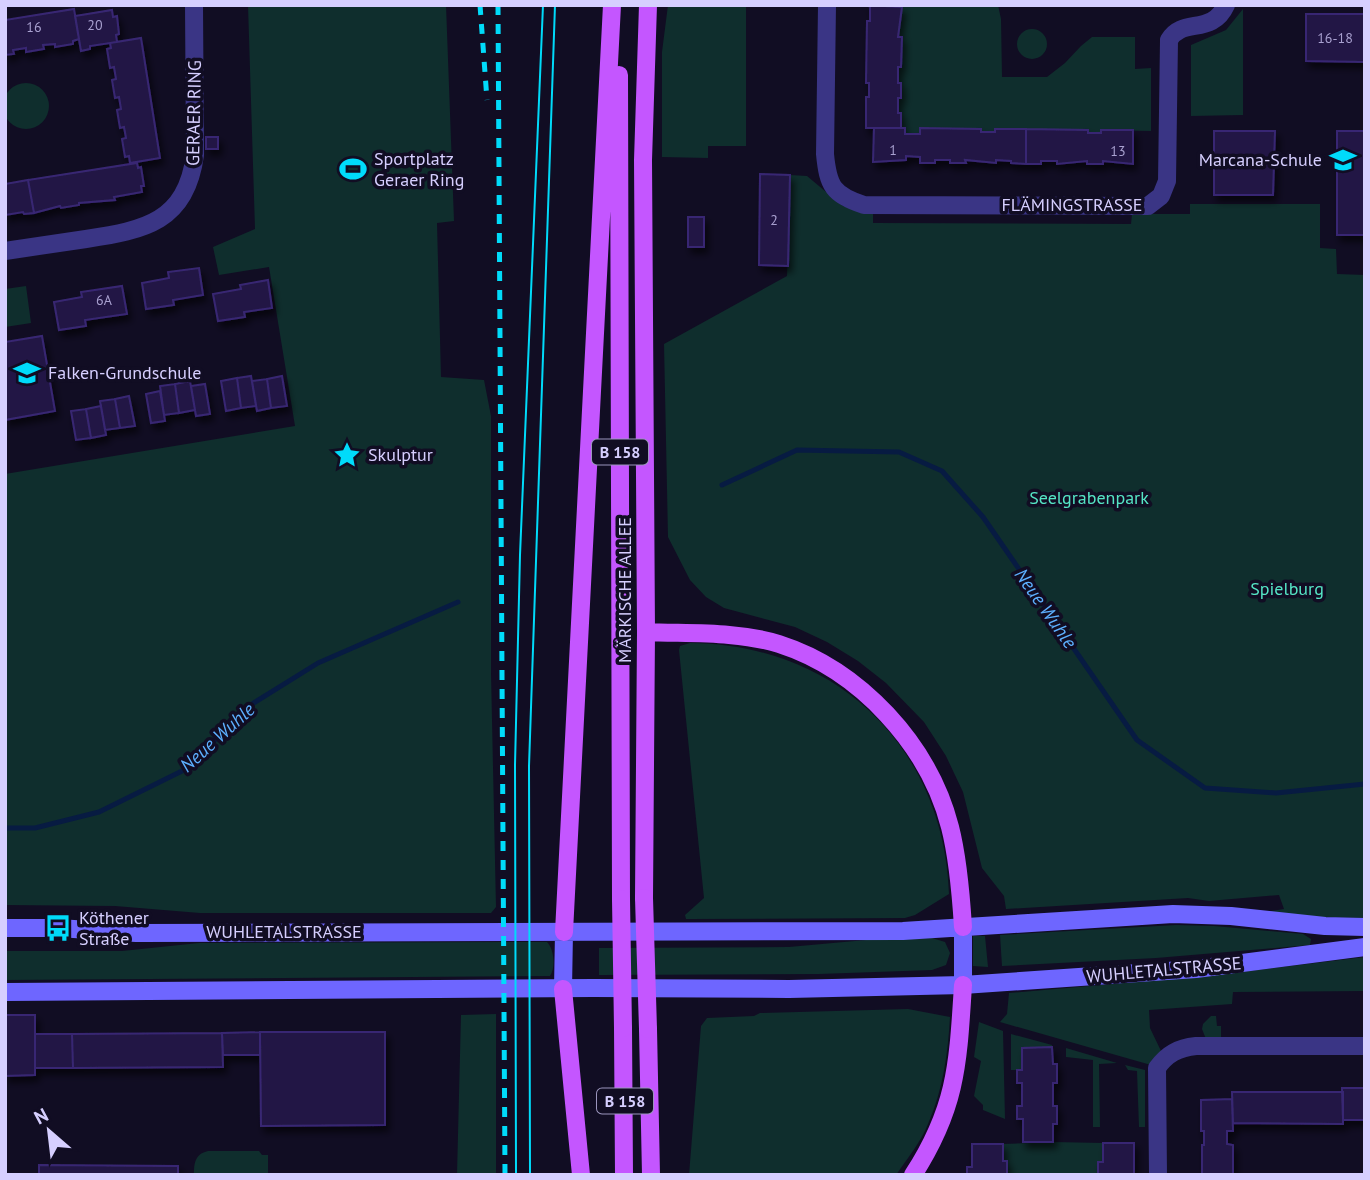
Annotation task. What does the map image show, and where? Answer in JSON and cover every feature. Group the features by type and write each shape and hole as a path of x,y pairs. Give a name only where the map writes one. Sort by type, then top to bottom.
{"main road":[{"path":"581,1175 563,989 564,932 612,5"},
{"name":"MÄRKISCHE ALLEE","path":"619,5 624,1175"},
{"name":"MÄRKISCHE ALLEE","path":"648,5 643,160 646,632 644,898 652,1175"},
{"path":"646,632 733,636 778,643 815,659 849,681 883,709 909,741 933,783 950,827 963,927 963,985 958,1061 950,1098 938,1133 913,1175"},
{"name":"WUHLETALSTRASSE","path":"5,928 136,933 903,931 1173,914 1231,916 1365,928"},
{"name":"WUHLETALSTRASSE","path":"5,992 789,989 963,985 1196,969 1365,947"}],"street":[{"name":"GERAER RING","path":"5,251 146,227 179,202 192,179 195,155 194,5"},
{"name":"FLÄMINGSTRASSE","path":"827,5 825,155 828,178 848,200 864,205 1148,206 1161,196 1167,181 1169,40 1179,29 1205,25 1216,20 1226,5"},
{"path":"1158,1175 1157,1068 1171,1053 1196,1046 1365,1046"}],"green space":[{"path":"248,5 446,5 454,221 437,223 441,377 484,380 491,416 491,673 496,907 491,913 200,913 115,906 5,905 5,474 295,426 269,267 219,275 213,247 255,229"},
{"path":"668,5 746,5 746,146 708,146 708,158 662,157 662,52"},
{"path":"899,5 998,5 1001,19 1002,77 1047,77 1092,37 1135,37 1135,69 1151,68 1151,131 1102,130 1101,133 1088,133 1087,130 996,129 995,132 920,128 920,134 905,134 905,129 901,128 901,113 898,113 901,83 898,83 898,67 901,67 902,38 898,37 902,7"},
{"path":"1243,9 1243,115 1191,116 1191,45 1226,30"},
{"path":"1032,29 1038,30 1046,38 1046,50 1038,58 1032,59 1026,58 1018,50 1017,44 1018,38 1026,30"},
{"path":"26,83 42,90 49,106 42,122 26,129 10,122 3,106 10,90"},
{"name":"Seelgrabenpark","path":"790,175 807,176 843,206 873,213 873,223 1131,224 1132,214 1190,214 1190,204 1320,204 1320,248 1336,249 1337,274 1365,275 1365,918 1266,912 1284,909 1279,895 1209,901 1188,898 1006,909 1004,896 982,868 963,792 946,756 924,722 886,683 827,642 795,627 724,608 706,597 690,580 668,537 664,344 787,276"},
{"path":"26,286 31,323 5,327 5,289"},
{"path":"690,643 743,648 792,662 835,684 873,714 904,751 927,793 942,841 949,894 915,915 905,918 686,919 685,915 704,898 679,650 680,646"},
{"path":"1176,925 1303,934 1311,939 1310,945 1156,958 1002,966 1000,935"},
{"path":"973,936 985,936 988,967 973,966"},
{"path":"932,938 945,942 950,953 946,965 932,970 819,974 599,975 599,948 789,947 866,940"},
{"path":"547,942 553,958 550,976 5,980 5,951 122,951 199,943"},
{"path":"1365,957 1365,991 1233,992 1232,1004 1149,1010 1150,1028 1161,1051 1151,1065 1000,1022 1007,1014 1009,993 1225,974"},
{"path":"908,1009 950,1017 949,1031 944,1071 933,1111 922,1137 896,1175 689,1175 701,1026 707,1018 754,1016 760,1013"},
{"path":"496,1014 496,1175 457,1175 461,1015"},
{"path":"1211,1016 1216,1016 1217,1026 1221,1026 1221,1042 1206,1039 1202,1029"},
{"path":"979,1022 1003,1031 1005,1119 983,1110 983,1105 974,1096 981,1061 974,1057"},
{"path":"1011,1034 1052,1047 1022,1048 1022,1070 1011,1070"},
{"path":"1066,1048 1117,1063 1099,1064 1100,1127 1093,1127 1093,1060 1066,1057"},
{"path":"1125,1065 1145,1070 1145,1127 1139,1127 1137,1071 1128,1070"},
{"path":"1103,1143 1103,1162 1098,1162 1098,1175 1007,1175 1007,1161 1003,1161 1003,1144"},
{"path":"208,1151 259,1151 262,1155 268,1155 268,1175 194,1175 196,1160 200,1154"}],"building":[{"path":"867,5 902,7 898,37 902,37 901,67 898,67 901,98 898,98 898,113 901,113 901,128 866,128 866,97 869,97 869,83 866,83 867,21 870,21 870,7"},
{"path":"74,9 79,39 73,41 73,44 55,47 55,44 43,45 44,49 26,52 26,48 13,50 14,54 5,55 5,20"},
{"path":"112,10 113,17 117,16 117,42 90,46 90,49 81,51 75,16"},
{"path":"1306,14 1365,14 1365,62 1306,61"},
{"path":"141,38 160,158 130,163 129,156 125,157 122,139 126,138 124,127 120,128 117,110 121,109 119,97 115,98 112,80 116,79 114,67 110,68 107,49 111,48 110,43"},
{"path":"874,128 905,128 905,134 920,134 920,128 981,129 981,132 1026,129 1026,164 996,160 996,163 965,160 966,163 950,163 950,160 935,160 935,163 920,163 920,157 906,156 906,160 873,162"},
{"path":"1026,129 1088,130 1088,133 1101,133 1101,130 1133,130 1133,164 1103,161 1103,164 1087,164 1087,161 1057,164 1057,161 1041,161 1041,164 1026,164"},
{"path":"1214,131 1275,131 1273,195 1214,195"},
{"path":"1337,131 1365,131 1365,235 1337,235"},
{"path":"206,137 218,137 218,149 206,149"},
{"path":"137,163 138,168 141,167 144,186 141,186 142,192 114,197 115,200 60,206 34,213 28,180"},
{"path":"760,174 790,175 788,266 759,265"},
{"path":"28,180 34,213 5,215 5,184"},
{"path":"688,217 704,217 704,247 688,247"},
{"path":"199,268 203,295 173,300 174,305 146,309 142,283 169,278 168,272"},
{"path":"268,280 272,308 244,312 245,317 218,321 213,294"},
{"path":"122,286 127,314 85,320 86,326 59,330 54,302 82,297 81,292"},
{"path":"42,336 55,411 5,420 5,342"},
{"path":"251,376 256,406 241,408 237,378"},
{"path":"282,376 287,406 271,408 267,379"},
{"path":"237,378 241,408 226,411 221,381"},
{"path":"267,379 271,408 257,411 252,381"},
{"path":"190,381 195,410 179,413 175,384"},
{"path":"175,384 179,413 164,415 160,386"},
{"path":"205,384 210,414 196,416 191,386"},
{"path":"160,391 165,421 151,423 146,394"},
{"path":"129,396 135,426 120,428 115,399"},
{"path":"115,399 120,428 105,430 100,401"},
{"path":"101,406 106,435 91,438 86,409"},
{"path":"86,409 91,438 76,440 71,411"},
{"path":"5,1015 35,1015 35,1075 5,1076"},
{"path":"260,1032 385,1032 385,1125 261,1126"},
{"path":"260,1032 260,1055 223,1055 222,1033"},
{"path":"222,1033 223,1067 73,1068 72,1034"},
{"path":"35,1034 72,1034 73,1068 35,1068"},
{"path":"1052,1047 1053,1064 1057,1064 1057,1083 1053,1083 1053,1106 1057,1106 1057,1124 1053,1124 1053,1142 1023,1142 1023,1119 1017,1119 1017,1106 1022,1106 1022,1083 1017,1083 1017,1070 1022,1070 1022,1048"},
{"path":"1342,1088 1365,1088 1365,1120 1343,1120"},
{"path":"1232,1092 1343,1092 1343,1124 1233,1123"},
{"path":"1232,1099 1233,1131 1227,1131 1227,1144 1233,1145 1233,1175 1202,1175 1204,1131 1201,1131 1201,1100"},
{"path":"1103,1143 1134,1143 1134,1175 1098,1175 1098,1162 1103,1162"},
{"path":"972,1144 1003,1144 1003,1161 1007,1161 1007,1175 967,1175 967,1167 972,1167"},
{"path":"39,1165 178,1166 178,1175 39,1175"}],"waterway":[{"name":"Neue Wuhle","path":"722,485 797,450 899,452 942,471 983,517 1137,740 1205,788 1276,793 1365,784"},
{"name":"Neue Wuhle","path":"5,828 35,828 99,812 184,770 252,704 318,663 458,602"}],"tram line":[{"path":"516,1175 515,765 520,555 543,5"},
{"path":"530,1175 529,766 555,5"}],"railway":[{"path":"480,5 487,100"},
{"path":"498,5 505,1175"}],"place":[{"name":"Marcana-Schule","path":"1343,160"},
{"name":"Sportplatz Geraer Ring","path":"353,169"},
{"name":"Falken-Grundschule","path":"27,373"},
{"name":"Skulptur","path":"347,455"},
{"name":"Köthener Straße","path":"58,928"}],"park label":[{"name":"Spielburg","path":"1287,589"}]}
